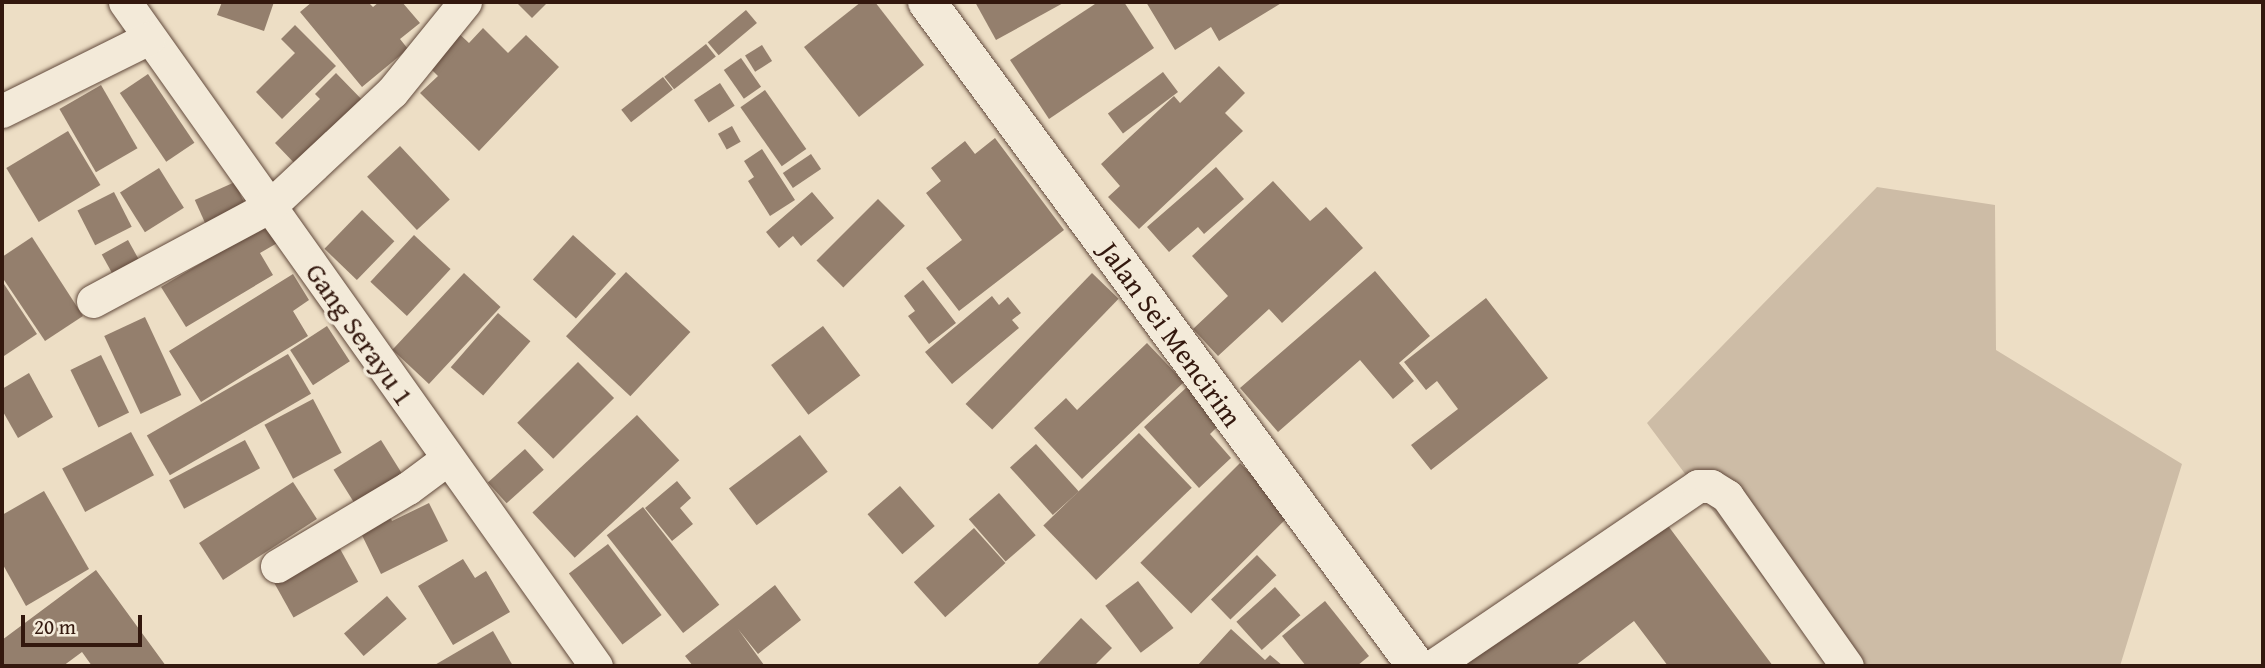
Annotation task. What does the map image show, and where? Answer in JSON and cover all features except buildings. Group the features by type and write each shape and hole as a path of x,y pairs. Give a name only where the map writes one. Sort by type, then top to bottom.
{"street":[{"name":"Gang Serayu 1","path":"125,2 596,666"},
{"path":"93,301 270,206 392,92 465,2"},
{"name":"Jalan Sei Mencirim","path":"927,2 1410,663"},
{"path":"2,111 149,38"},
{"path":"277,566 408,488 447,459"},
{"path":"1410,663 1698,486 1711,486 1727,496 1847,666"}],"shaded area":[{"path":"1877,187 1995,205 1996,350 2182,464 2120,666 1829,666 1647,423"}]}
